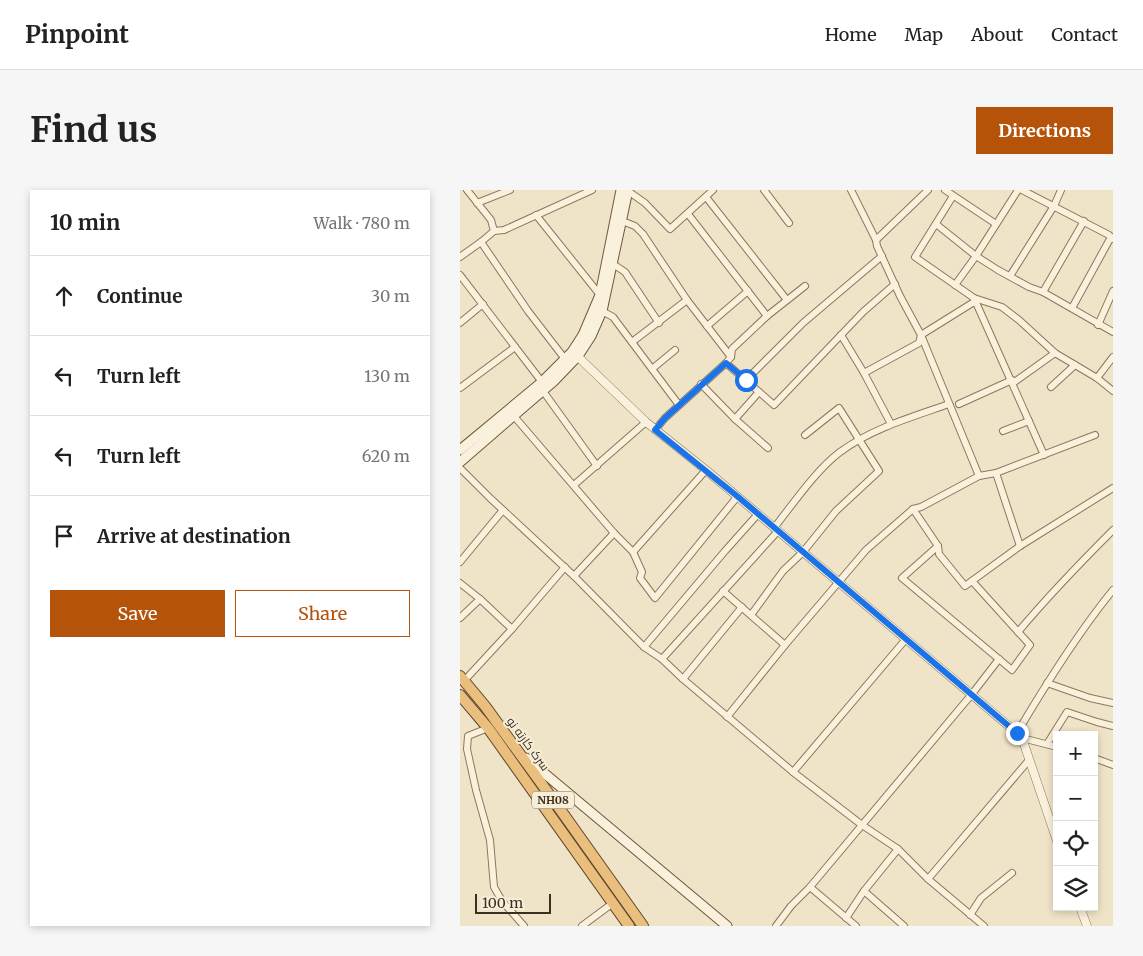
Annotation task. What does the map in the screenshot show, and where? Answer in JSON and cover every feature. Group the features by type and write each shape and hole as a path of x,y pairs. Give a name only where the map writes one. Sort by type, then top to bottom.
{"highway":[{"name":"سرک کارته نو","path":"462,678 557,805 643,926"},
{"name":"سرک کارته نو","path":"460,694 488,728 629,926"},
{"path":"527,784 534,775"}],"main road":[{"path":"461,448 543,386 565,359 575,354 600,294 621,190"},
{"path":"460,462 513,415 591,336 602,311 628,190"},
{"path":"512,744 728,926"}],"street":[{"path":"467,190 491,220 494,231"},
{"path":"477,203 510,190"},
{"path":"460,257 494,231 504,230 592,190"},
{"path":"628,190 645,203 670,229 713,190"},
{"path":"764,190 789,223"},
{"path":"851,190 895,284 922,336 980,476"},
{"path":"876,240 928,190"},
{"path":"945,190 996,224"},
{"path":"955,285 1018,190"},
{"path":"1022,190 1084,221 1111,237"},
{"path":"1010,276 1062,190"},
{"path":"953,196 915,257 974,300 1002,306 1056,353 1097,378 1113,391"},
{"path":"706,197 787,300"},
{"path":"688,214 768,316"},
{"path":"536,215 600,294"},
{"path":"622,221 634,226 643,234 728,360 746,380 774,405 863,312 895,284"},
{"path":"1042,292 1084,221"},
{"path":"936,224 976,256 1029,287 1093,319 1098,325 1113,332"},
{"path":"1072,308 1111,237 1113,226"},
{"path":"482,242 528,311 565,359"},
{"path":"746,380 803,323 882,256"},
{"path":"613,264 625,272 659,322"},
{"path":"460,275 543,386 597,466"},
{"path":"655,430 665,418 728,360 732,349 805,286"},
{"path":"1098,325 1113,291"},
{"path":"706,326 748,292"},
{"path":"632,342 687,300"},
{"path":"864,372 919,342 922,336 974,300"},
{"path":"974,300 1044,455"},
{"path":"460,323 483,304"},
{"path":"602,311 612,317 679,405"},
{"path":"841,335 864,372 891,424"},
{"path":"460,388 515,347"},
{"path":"652,369 675,350"},
{"path":"959,404 1012,382 1056,353"},
{"path":"575,354 655,430 706,470 1020,735 1053,746"},
{"path":"1097,378 1113,357"},
{"path":"1051,387 1075,365"},
{"path":"701,384 735,419 768,448"},
{"path":"735,419 759,392"},
{"path":"662,659 724,591 776,529 801,494 839,453 859,440 891,424 949,404"},
{"path":"751,615 783,571 803,552 836,511 879,471 839,408 805,435"},
{"path":"513,415 614,533 633,552 642,572 640,578 656,598 737,496"},
{"path":"1003,431 1029,421"},
{"path":"574,485 646,422"},
{"path":"728,717 785,645 866,550 913,509 921,507 980,476 996,473 1096,435"},
{"path":"460,468 565,567 644,648 662,659 793,772 862,825 898,849 928,879 984,926"},
{"path":"633,552 706,470"},
{"path":"996,473 1020,546"},
{"path":"913,509 938,546 939,554 965,586 1020,546 1113,488"},
{"path":"460,562 503,510"},
{"path":"644,648 758,514"},
{"path":"1018,632 1068,574 1113,530"},
{"path":"574,576 614,533"},
{"path":"938,546 902,578 1012,670 1030,645 972,581"},
{"path":"462,678 512,630 565,567"},
{"path":"460,583 480,599 512,630"},
{"path":"1053,829 1020,735 1047,683 1094,612 1113,590"},
{"path":"724,591 785,645"},
{"path":"460,618 480,599"},
{"path":"683,679 742,607"},
{"path":"793,772 906,639"},
{"path":"776,926 972,694 998,659"},
{"path":"1047,683 1090,698 1113,703"},
{"path":"1047,744 1067,712 1113,726"},
{"path":"488,728 468,736 467,748 490,840 494,887 502,902 524,926"},
{"path":"1098,759 1113,765"},
{"path":"928,879 1029,760"},
{"path":"557,805 569,793"},
{"path":"846,918 898,849"},
{"path":"970,914 980,898 1012,873"},
{"path":"810,887 856,926"},
{"path":"864,892 904,926"},
{"path":"582,926 613,903"},
{"path":"1081,911 1087,926"}],"route":[{"path":"746,380 726,363 701,384 655,430 706,470 1017,733"}]}
